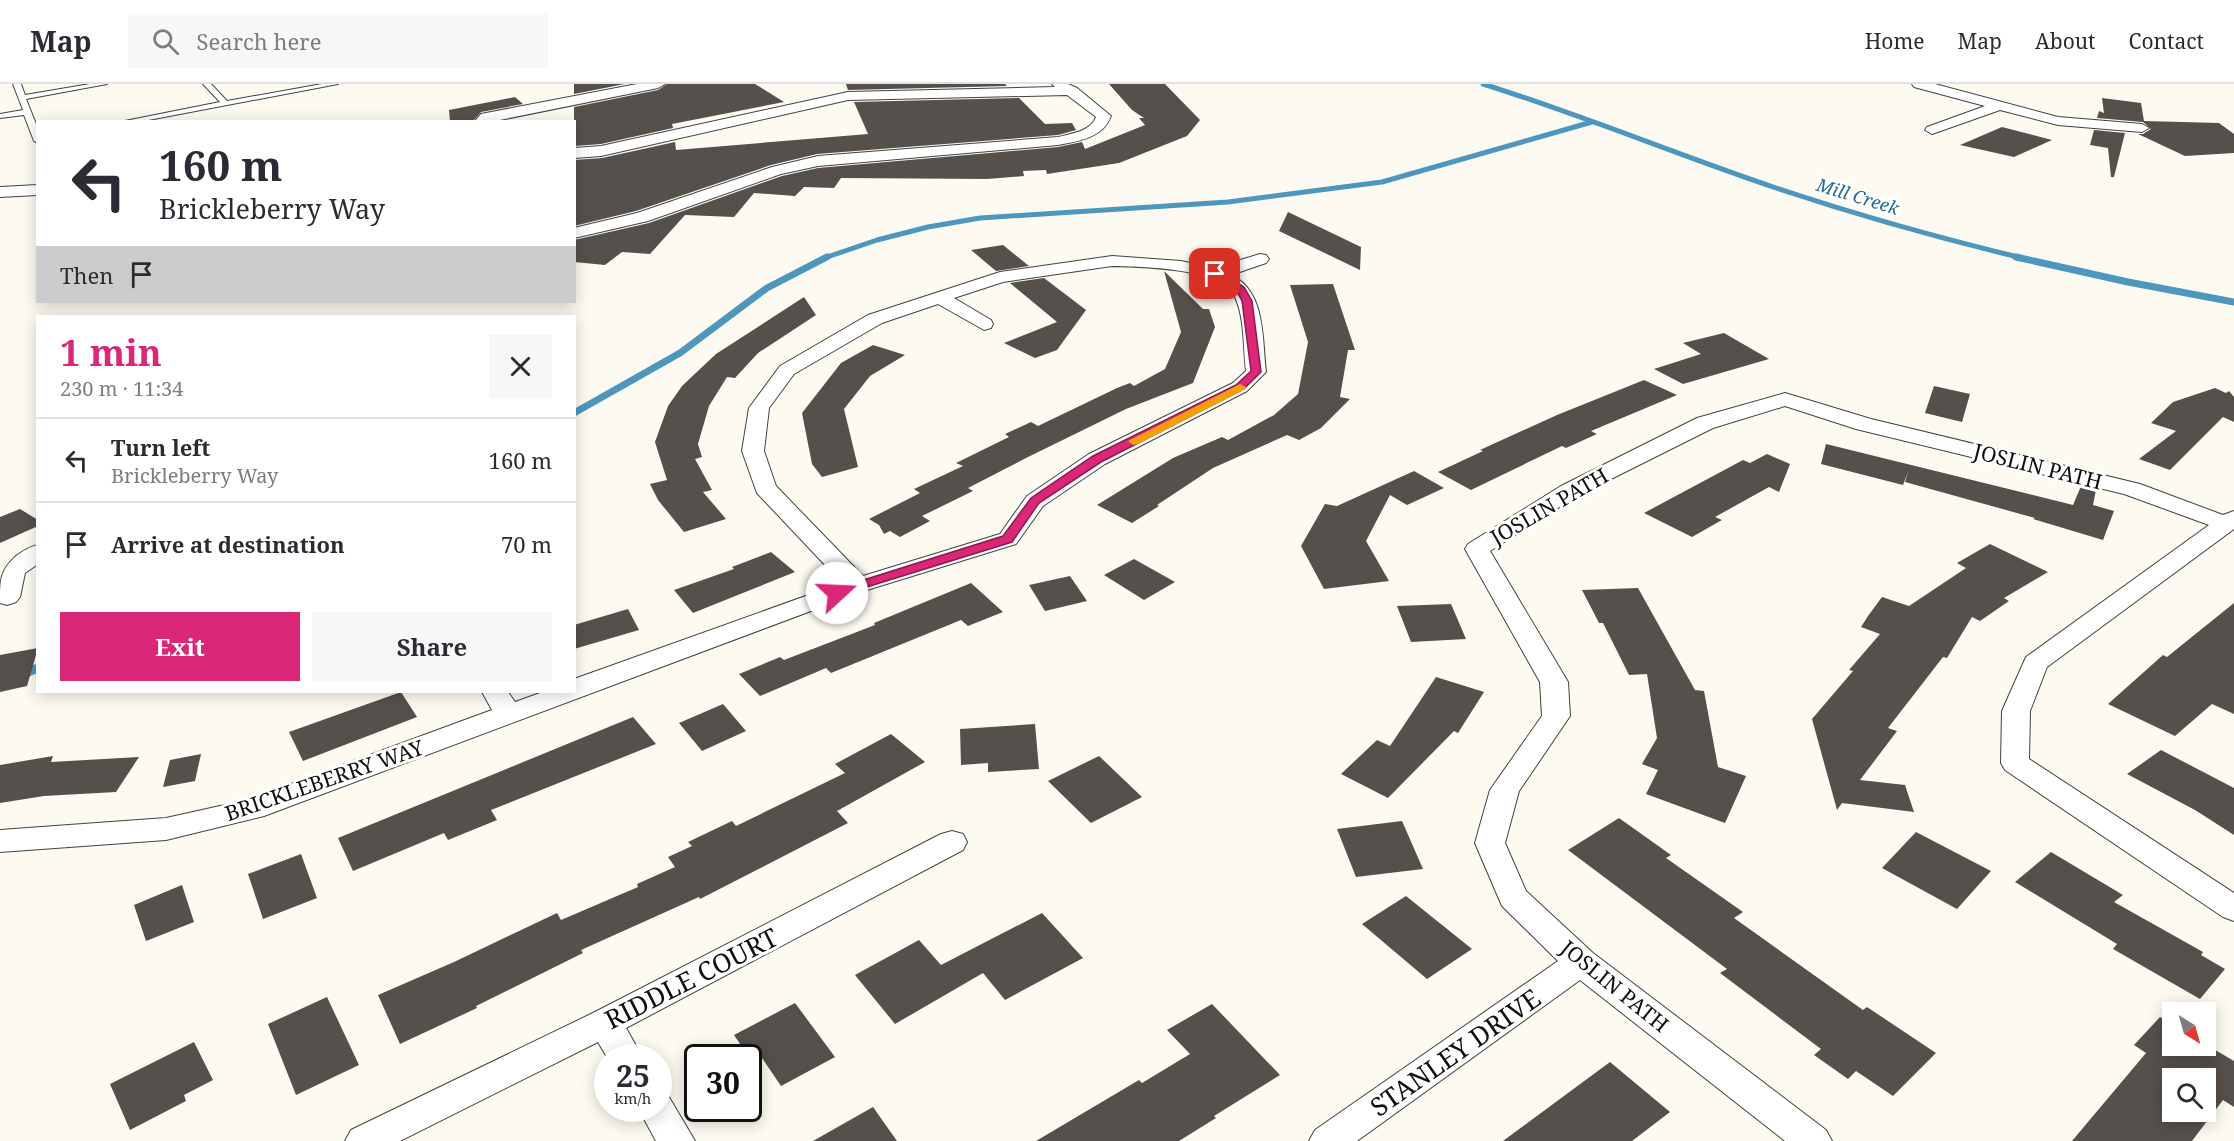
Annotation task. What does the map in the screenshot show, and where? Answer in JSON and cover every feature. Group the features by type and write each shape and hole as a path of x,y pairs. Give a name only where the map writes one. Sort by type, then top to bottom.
{"street":[{"path":"484,120 486,117 658,84"},
{"path":"1918,84 2058,121 2142,128"},
{"path":"576,153 602,151 848,96 1066,88 1104,116 1101,124 1083,136 1058,141 818,161 777,170 642,217 576,233"},
{"path":"1932,130 2000,105"},
{"path":"0,192 36,190"},
{"path":"1215,274 1260,259"},
{"path":"576,688 858,585 1008,539 1035,501 1097,459 1240,387 1256,372 1247,301 1240,289 1215,274 1163,263 1112,261 1000,277 875,319 787,370 759,408 753,451 765,488 800,528 858,585"},
{"path":"939,297 984,324"},
{"name":"JOSLIN PATH","path":"1813,1141 1581,962 1513,898 1490,843 1505,790 1556,716 1554,682 1477,549 1569,491 1705,423 1785,399 1864,424 2132,489 2230,521"},
{"name":"JOSLIN PATH","path":"2230,521 2035,663 2016,711 2015,763 2234,909"},
{"path":"7,597 13,570 36,553"},
{"name":"BRICKLEBERRY WAY","path":"0,841 166,830 253,809 502,703 562,693"},
{"name":"RIDDLE COURT","path":"364,1141 604,1023 952,842"},
{"name":"STANLEY DRIVE","path":"1328,1141 1581,962"},
{"path":"604,1023 617,1044"},
{"path":"664,1122 676,1141"}],"lane":[{"path":"16,84 36,135"},
{"path":"22,98 103,84"},
{"path":"207,84 225,103"},
{"path":"134,120 334,84"},
{"path":"0,116 27,111"}],"building":[{"path":"574,84 625,84 574,94"},
{"path":"667,84 755,84 784,102 672,124 673,128 601,144 576,146 574,107 658,90"},
{"path":"846,84 1005,84 1007,86 848,90"},
{"path":"1109,84 1165,84 1200,120 1187,136 1119,163 1047,174 1046,170 1023,171 1024,176 987,179 841,178 834,188 804,187 795,196 754,193 734,217 685,215 650,254 622,252 605,265 576,262 576,240 649,223 782,176 818,168 1058,147 1082,142 1085,149 1145,125 1139,118 1144,118 1132,110"},
{"path":"515,97 523,104 481,112 474,120 450,120 449,110"},
{"path":"1019,98 1045,124 1072,123 1076,130 1058,135 817,154 771,165 636,211 576,226 576,160 602,158 675,142 676,150 868,134 854,102"},
{"path":"2102,98 2141,103 2144,121 2219,123 2234,134 2234,153 2185,156 2138,134 2151,129 2143,122 2097,118 2099,111 2104,113"},
{"path":"2002,127 2052,140 2014,157 1960,145"},
{"path":"2094,130 2125,133 2114,177 2111,177 2108,148 2090,145"},
{"path":"1288,212 1361,247 1360,270 1279,231"},
{"path":"1003,245 1029,266 996,271 971,250"},
{"path":"1164,271 1203,309 1209,309 1215,327 1193,383 1126,409 968,488 973,491 922,516 930,521 900,537 890,531 884,534 879,525 869,519 920,493 914,489 963,466 956,463 1009,437 1005,434 1031,422 1038,426 1117,388 1130,383 1134,386 1165,369 1181,332"},
{"path":"1044,278 1086,310 1057,350 1035,358 1004,343 1057,322 1010,283"},
{"path":"1333,284 1355,350 1348,350 1340,397 1350,399 1321,428 1299,440 1287,435 1213,468 1132,523 1097,505 1173,458 1222,437 1228,440 1274,415 1298,394 1308,342 1290,285"},
{"path":"804,297 816,315 758,353 735,378 727,377 709,406 698,444 702,457 695,459 712,490 703,492 726,519 684,532 658,500 650,484 667,480 655,442 668,406 682,386 716,354"},
{"path":"1724,333 1769,359 1683,384 1654,369 1701,354 1683,343"},
{"path":"873,345 905,355 870,376 844,409 858,467 822,477 812,464 802,413 841,363"},
{"path":"1644,380 1677,395 1591,431 1597,434 1566,448 1562,446 1471,490 1438,472 1557,415"},
{"path":"1934,386 1970,394 1962,422 1925,413"},
{"path":"2215,388 2226,393 2229,391 2234,397 2234,422 2223,417 2170,470 2139,459 2176,431 2151,423 2173,402"},
{"path":"1826,444 2073,505 2081,486 2096,490 2093,505 2114,511 2103,540 2033,519 2035,518 1905,482 1908,472 1903,485 1821,464"},
{"path":"1767,454 1790,464 1779,492 1769,487 1715,517 1722,520 1692,537 1644,513 1743,460 1750,463"},
{"path":"1414,471 1444,488 1407,505 1390,495 1366,541 1389,581 1324,589 1301,546 1325,504 1337,506"},
{"path":"20,509 36,519 36,527 0,543 0,517"},
{"path":"1990,544 2048,572 2004,598 2009,601 1980,621 1972,617 1947,658 1943,657 1888,728 1897,731 1860,780 1905,785 1914,812 1842,803 1837,810 1812,719 1853,671 1849,670 1880,634 1861,627 1882,597 1909,606 1966,568 1957,563"},
{"path":"771,552 795,572 693,613 674,590 734,569 732,567"},
{"path":"1134,559 1175,582 1144,600 1104,575"},
{"path":"1070,576 1087,601 1045,611 1029,585"},
{"path":"971,583 1003,612 968,626 961,620 831,673 826,668 760,696 739,674 780,657 784,660 875,625 874,623"},
{"path":"1638,588 1695,690 1704,691 1718,767 1746,776 1725,823 1646,794 1658,770 1642,764 1657,738 1647,674 1629,675 1603,623 1599,623 1582,590"},
{"path":"2234,603 2234,714 2212,704 2175,736 2108,704 2163,655 2167,657"},
{"path":"1451,604 1466,639 1411,642 1397,606"},
{"path":"628,609 639,630 576,648 576,624"},
{"path":"36,648 27,686 0,692 0,655"},
{"path":"1436,677 1484,692 1458,733 1454,731 1388,798 1341,774 1377,740 1390,746"},
{"path":"398,693 402,693 417,717 303,761 289,732"},
{"path":"723,704 746,731 702,751 679,723"},
{"path":"633,717 656,744 491,810 497,820 448,840 444,833 353,871 338,838"},
{"path":"1035,724 1039,769 988,772 988,763 961,765 960,729"},
{"path":"891,734 925,762 837,811 848,823 700,899 699,897 581,950 583,953 476,1006 477,1008 400,1044 378,995 557,913 561,920 638,887 637,884 675,867 668,857 692,846 688,842 732,821 736,826 845,773 835,764"},
{"path":"2161,750 2234,788 2234,835 2195,810 2127,774"},
{"path":"201,754 195,781 163,787 170,760"},
{"path":"53,756 51,762 139,757 116,792 44,796 0,803 0,765"},
{"path":"1099,756 1142,797 1091,823 1048,781"},
{"path":"1619,818 1671,855 1666,858 1743,912 1734,918 1863,1010 1867,1007 1936,1053 1893,1096 1856,1071 1848,1079 1814,1055 1821,1049 1720,973 1727,969 1568,850"},
{"path":"1402,821 1423,869 1356,877 1337,829"},
{"path":"1916,832 1991,871 1957,909 1882,868"},
{"path":"2051,852 2123,895 2114,902 2203,952 2201,955 2225,969 2200,999 2113,949 2117,944 2015,882"},
{"path":"301,854 317,898 263,919 248,874"},
{"path":"182,885 194,922 146,941 134,905"},
{"path":"1406,896 1472,949 1427,979 1362,924"},
{"path":"1042,913 1083,958 1005,1000 983,973 895,1024 855,975 919,940 941,965"},
{"path":"327,997 359,1065 296,1095 268,1024"},
{"path":"795,1003 835,1057 781,1086 762,1058 762,1044 740,1044 734,1035"},
{"path":"1212,1004 1280,1075 1179,1141 1036,1141 1139,1080 1142,1083 1190,1054 1167,1030"},
{"path":"2160,1017 2162,1018 2162,1056 2216,1056 2216,1050 2234,1061 2234,1107 2223,1100 2216,1109 2216,1068 2162,1068 2162,1122 2206,1122 2192,1141 2072,1141 2146,1053 2134,1045"},
{"path":"194,1042 213,1080 184,1095 186,1101 130,1130 110,1084"},
{"path":"1610,1062 1670,1112 1632,1141 1503,1141"},
{"path":"873,1107 897,1141 813,1141"}],"waterway":[{"name":"Mill Creek","path":"1483,84 1806,198 1898,226 2022,258"},
{"path":"824,258 877,240 928,227 980,218 1228,202 1382,182 1592,122"},
{"path":"576,412 680,353 767,288 827,257"},
{"name":"Mill Creek","path":"2016,257 2128,282 2234,302"},
{"path":"0,683 36,669"}],"slow traffic":[{"path":"1133,441 1240,387"}],"route":[{"path":"837,593 1008,539 1035,501 1097,459 1240,387 1256,372 1247,301 1240,289 1215,274"}]}
